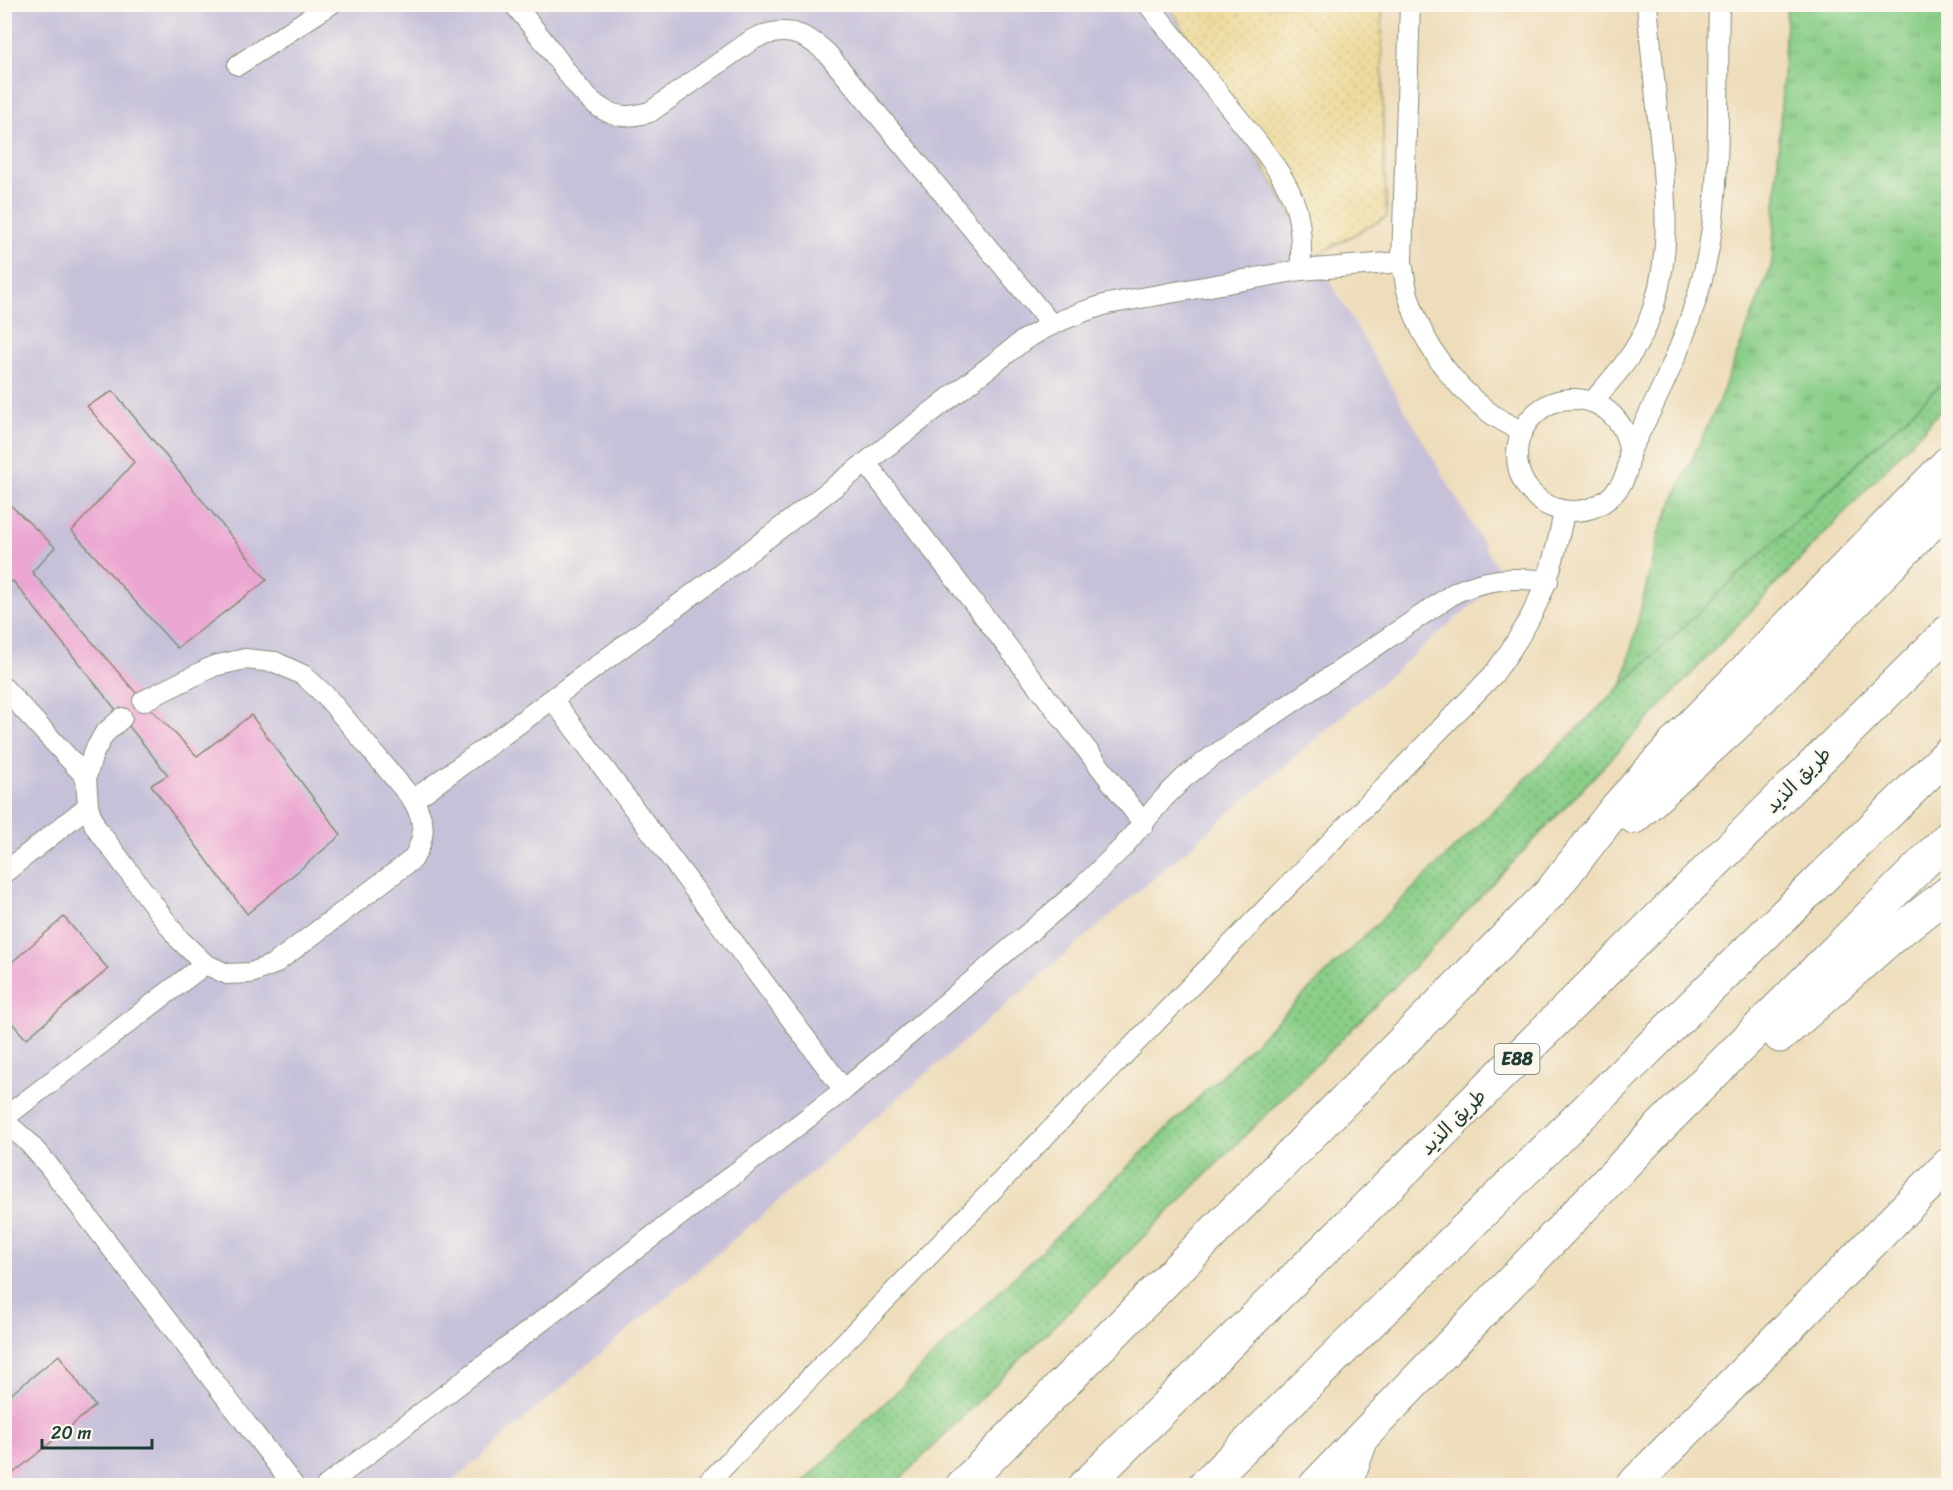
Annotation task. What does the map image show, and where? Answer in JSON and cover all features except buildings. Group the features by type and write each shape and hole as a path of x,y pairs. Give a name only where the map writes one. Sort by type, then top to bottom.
{"main road":[{"path":"1551,892 1618,806 1685,732 1948,463"},
{"path":"962,1485 1551,892 1736,724 1948,506"},
{"name":"طريق الذيد","path":"1085,1485 1948,632"},
{"path":"1204,1485 1948,754"},
{"path":"1316,1485 1661,1126 1948,838"},
{"path":"1661,1126 1738,1071 1892,937 1948,893"},
{"path":"1632,1485 1948,1165"},
{"path":"1342,1485 1350,1471 1362,1438"}],"lane":[{"path":"238,65 331,4"},
{"path":"514,4 586,97 600,108 615,115 633,117 650,112 753,39 768,33 784,31 801,34 815,42 827,53 1051,324"},
{"path":"1148,4 1265,152 1282,177 1295,206 1301,237 1301,270"},
{"path":"1410,4 1402,262 1409,298 1422,332 1440,363 1463,390 1491,413 1522,432"},
{"path":"1592,402 1628,360 1647,326 1660,289 1666,250 1667,211 1647,4"},
{"path":"1629,453 1623,432 1610,414 1592,402 1571,399 1551,403 1534,414 1522,432 1517,451 1518,470 1527,488 1541,502 1552,508 1564,511 1584,511 1602,503 1617,490 1626,472 1629,453 1657,400 1681,345 1700,288 1712,229 1716,168 1719,4"},
{"path":"413,801 553,700 1024,340 1051,324 1078,312 1107,304 1301,270 1402,262"},
{"path":"866,463 1144,824"},
{"path":"705,1485 1494,675 1533,614 1548,581 1558,546 1564,511"},
{"path":"326,1485 844,1090 1079,890 1123,847 1163,799 1185,777 1210,758 1456,591 1501,578 1548,581"},
{"path":"122,718 104,734 93,754 86,777 88,806 95,826 179,939 205,964 227,974 251,973 273,964 402,870 413,860 421,846 423,830 420,814 413,801 326,696 303,675 275,662 245,659 214,666 144,701"},
{"path":"4,688 86,777"},
{"path":"553,700 844,1090"},
{"path":"4,873 88,806"},
{"path":"205,964 4,1120 48,1165 294,1485"}],"shaded area":[{"path":"5,5 1169,5 1503,578 448,1485 5,1486"}],"green space":[{"path":"1787,5 1948,5 1948,378 1623,684 1659,532 1718,403 1772,264"},
{"path":"1948,378 1948,403 1406,975 894,1485 801,1485 1623,684"}],"sand":[{"path":"1169,5 1382,5 1383,135 1387,217 1315,256"}]}
